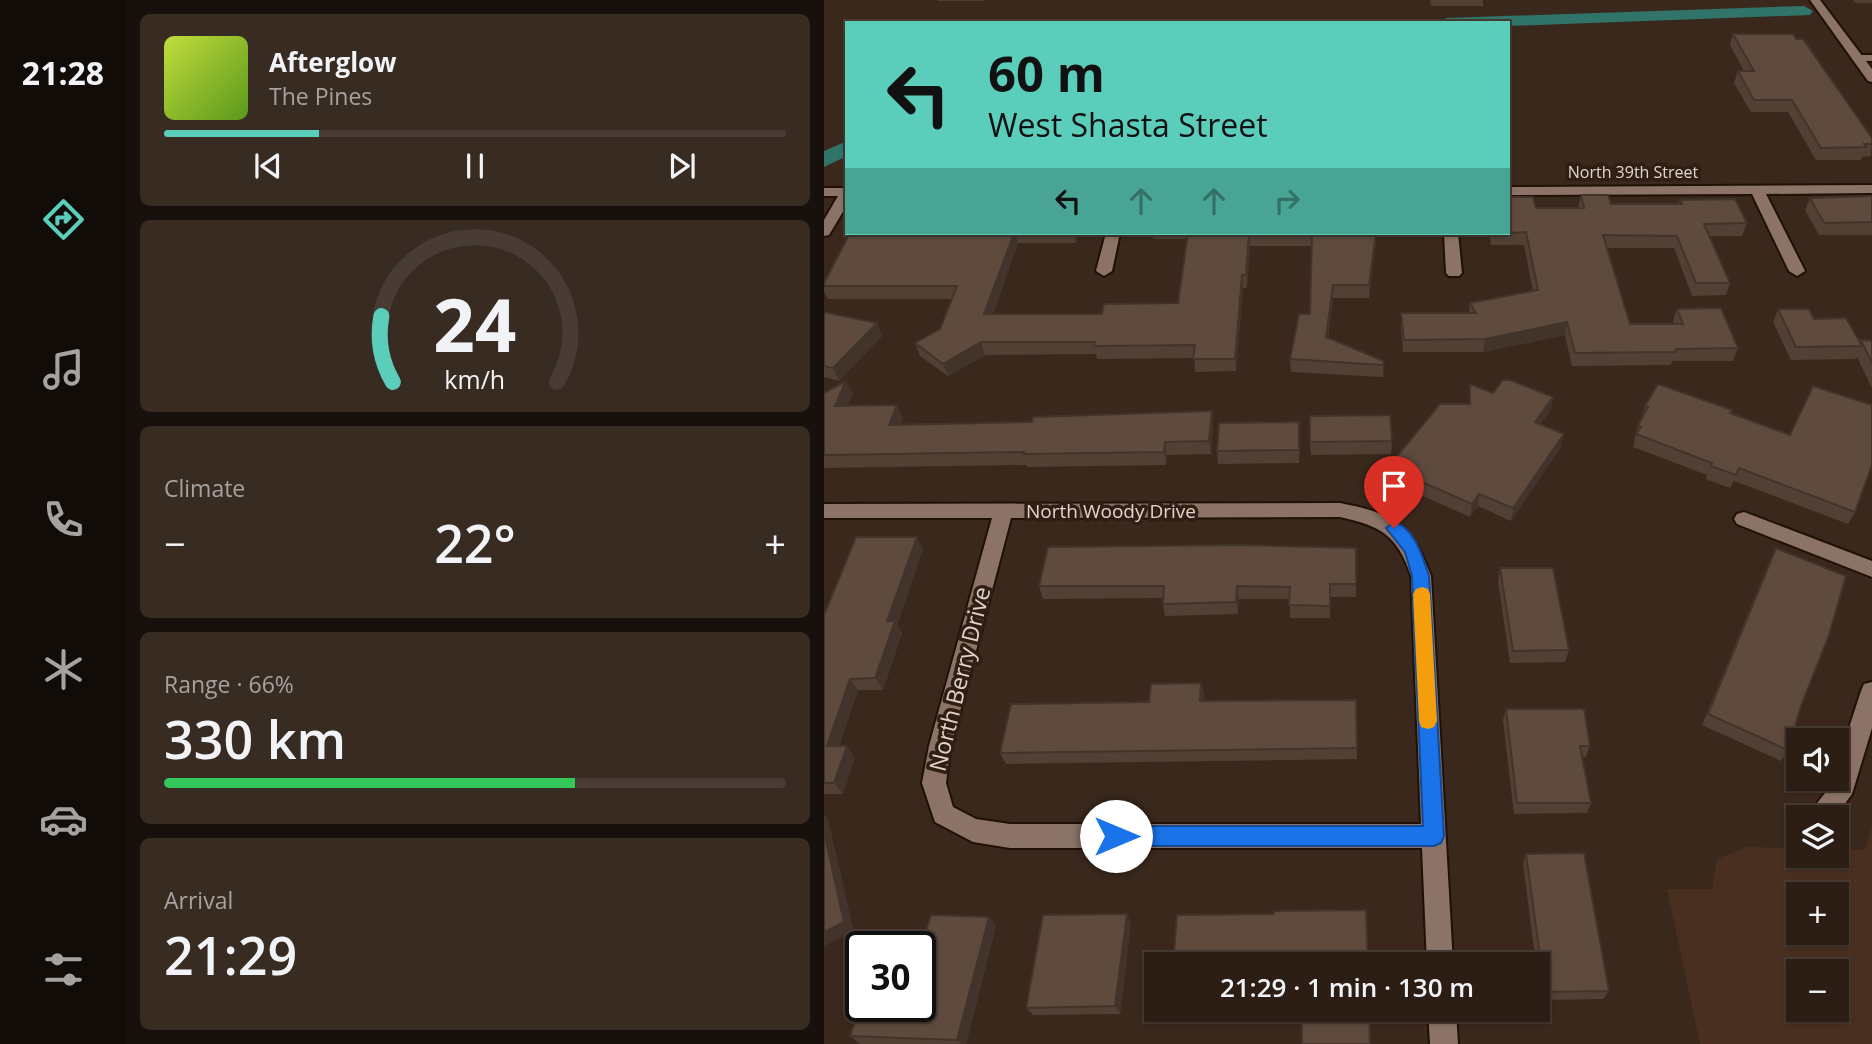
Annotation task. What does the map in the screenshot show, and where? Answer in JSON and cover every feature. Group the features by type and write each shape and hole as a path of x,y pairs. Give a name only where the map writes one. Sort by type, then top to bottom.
{"street":[{"path":"1815,0 1872,78"},
{"path":"1857,58 1872,58"},
{"path":"1757,189 1797,271"},
{"name":"North 39th Street","path":"1510,191 1872,189"},
{"path":"824,192 845,192"},
{"path":"824,232 845,195"},
{"path":"1104,271 1113,235"},
{"path":"1451,235 1454,273"},
{"name":"North Woody Drive","path":"824,512 1340,510 1370,515 1394,528 1412,550 1421,576 1434,836"},
{"name":"North Berry Drive","path":"1003,512 940,746 934,783 943,814 973,831 1010,836 1434,836"},
{"path":"1744,519 1872,569"},
{"path":"1830,805 1840,794 1872,691"},
{"path":"1434,836 1439,952"},
{"path":"1443,1022 1444,1044"}],"shaded area":[{"path":"1872,826 1872,1044 1700,1044 1667,889 1712,889 1717,859 1747,847 1786,848 1786,868 1849,868 1849,849 1865,850"}],"building":[{"path":"1733,34 1793,34 1796,39 1803,39 1872,138 1872,144 1864,144 1866,147 1821,148 1792,100 1754,100 1738,71 1754,71"},
{"path":"1581,195 1608,195 1611,204 1682,204 1680,200 1735,199 1747,223 1704,224 1730,283 1696,283 1677,236 1603,235 1630,324 1683,324 1677,309 1721,308 1738,348 1575,353 1567,322 1485,339 1404,340 1401,313 1476,313 1470,303 1538,290 1526,232 1510,233 1510,197 1533,197 1536,208 1584,208"},
{"path":"1872,196 1872,222 1824,223 1810,198"},
{"path":"849,235 1013,235 984,314 1102,314 1104,304 1178,303 1188,235 1249,235 1246,275 1242,275 1235,359 1193,359 1195,345 1094,346 1095,342 981,342 943,364 915,343 940,329 957,286 824,286"},
{"path":"1312,235 1376,235 1369,285 1333,285 1326,337 1384,361 1383,365 1290,359 1299,314 1310,314"},
{"path":"1778,309 1809,309 1814,319 1846,318 1862,346 1796,347"},
{"path":"824,312 877,323 833,368 824,366"},
{"path":"1861,340 1872,341 1872,363"},
{"path":"1503,380 1510,380 1553,397 1535,422 1564,434 1513,508 1479,494 1472,504 1388,467 1440,404 1470,404 1470,384 1493,393"},
{"path":"846,381 835,406 897,405 889,425 1032,422 1033,417 1212,411 1209,441 1165,442 1164,452 824,455 824,393"},
{"path":"1658,384 1732,410 1730,413 1790,435 1813,386 1872,405 1872,465 1855,512 1739,468 1736,475 1636,434 1648,407 1645,406"},
{"path":"1390,415 1392,441 1310,442 1310,416"},
{"path":"1299,422 1299,450 1217,451 1219,423"},
{"path":"856,537 917,537 887,621 895,621 875,678 850,679 827,746 847,746 834,783 824,783 824,615"},
{"path":"1239,545 1356,548 1356,584 1330,584 1330,606 1289,605 1290,587 1237,586 1236,602 1163,604 1164,586 1039,586 1048,547"},
{"path":"1776,548 1846,576 1829,635 1794,728 1786,728 1786,749 1708,714"},
{"path":"1500,568 1553,568 1569,650 1513,651"},
{"path":"1201,683 1200,701 1356,700 1357,748 1000,753 1011,704 1149,702 1151,684"},
{"path":"1506,709 1584,709 1590,746 1580,746 1591,803 1517,803"},
{"path":"824,832 844,922 824,932"},
{"path":"1584,853 1609,991 1550,992 1550,952 1539,952 1526,854"},
{"path":"1366,910 1368,952 1174,952 1177,915 1274,914 1274,911"},
{"path":"1127,914 1115,1006 1026,1008 1043,915"},
{"path":"931,915 989,917 957,1040 850,1036 855,1022 936,1022 936,931 926,931"},
{"path":"1302,1022 1369,1022 1370,1044 1302,1044"}],"waterway":[{"path":"1506,21 1804,11"},
{"path":"824,160 845,148"}],"slow traffic":[{"path":"1422,594 1428,721"}],"route":[{"path":"1116,836 1434,836 1421,576 1412,550 1394,528"}]}
